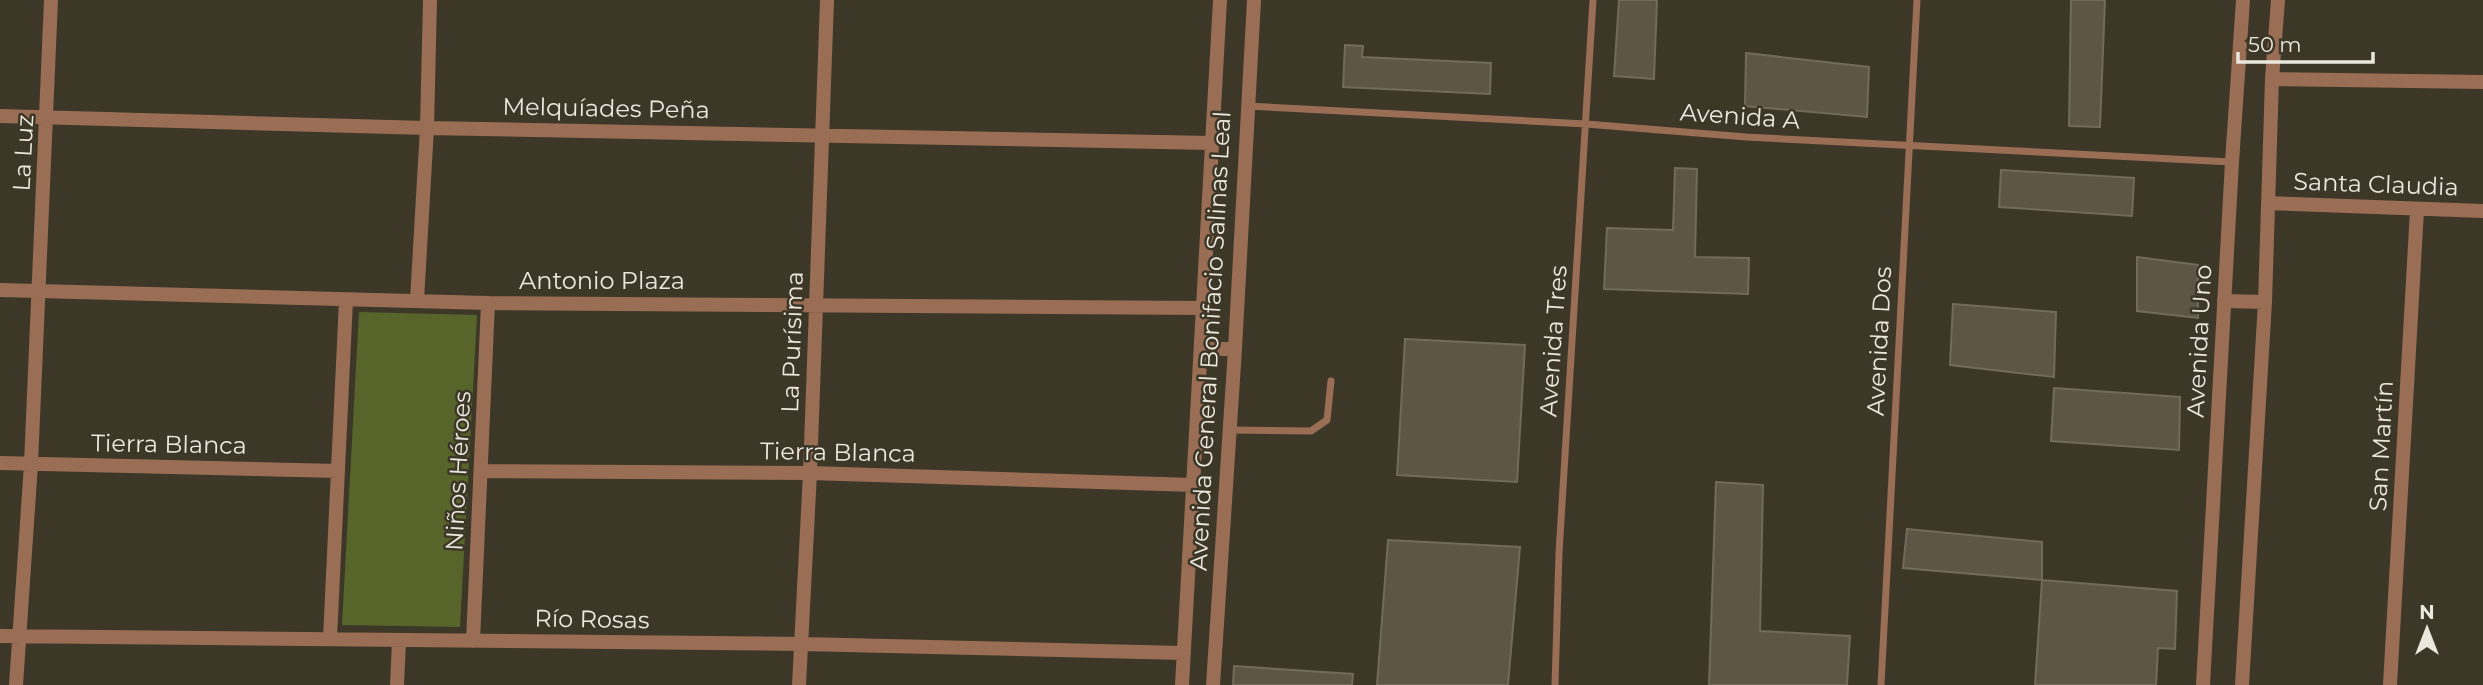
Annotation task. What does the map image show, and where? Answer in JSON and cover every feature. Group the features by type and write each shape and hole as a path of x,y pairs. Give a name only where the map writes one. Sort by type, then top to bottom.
{"street":[{"name":"La Luz","path":"16,685 31,464 51,0"},
{"path":"417,300 430,0"},
{"name":"La Purísima","path":"799,685 817,304 827,0"},
{"path":"1181,685 1220,0"},
{"name":"Avenida General Bonifacio Salinas Leal","path":"1212,684 1235,349 1254,0"},
{"name":"Avenida Uno","path":"2203,685 2243,0"},
{"path":"2242,685 2265,302 2272,79 2278,0"},
{"path":"2272,79 2483,82"},
{"name":"Melquíades Peña","path":"0,116 426,128 1212,143"},
{"name":"Santa Claudia","path":"2268,203 2483,211"},
{"name":"San Martín","path":"2390,685 2417,210"},
{"name":"Antonio Plaza","path":"0,290 488,303 1203,308"},
{"path":"330,639 345,300"},
{"path":"2224,301 2265,302"},
{"name":"Niños Héroes","path":"473,641 488,303"},
{"path":"1201,349 1235,349"},
{"name":"Tierra Blanca","path":"0,463 338,471"},
{"name":"Tierra Blanca","path":"481,471 810,473 1194,485"},
{"name":"Río Rosas","path":"0,636 802,645 1184,653"},
{"path":"397,685 399,642"}],"lane":[{"name":"Avenida Tres","path":"1555,685 1559,553 1593,0"},
{"name":"Avenida Dos","path":"1881,685 1917,0"},
{"name":"Avenida A","path":"1247,106 1586,124 1746,137 2232,162"},
{"path":"1230,430 1311,431 1327,420 1331,381"}],"green space":[{"path":"359,312 477,315 460,627 342,625"}],"building":[{"path":"1619,0 1657,0 1654,79 1614,76"},
{"path":"2071,0 2105,0 2100,127 2069,126"},
{"path":"1345,45 1363,46 1362,57 1491,63 1490,94 1343,87"},
{"path":"1746,53 1869,67 1867,117 1745,106"},
{"path":"1675,168 1697,169 1695,257 1749,258 1748,294 1604,289 1607,228 1673,230"},
{"path":"2001,170 2134,178 2132,216 1999,207"},
{"path":"2137,257 2198,265 2198,318 2137,311"},
{"path":"1953,304 2056,312 2054,377 1950,365"},
{"path":"1405,339 1525,345 1517,482 1397,475"},
{"path":"2054,388 2180,397 2179,450 2051,441"},
{"path":"1716,482 1763,485 1760,631 1850,636 1847,685 1709,685"},
{"path":"1907,529 2042,542 2042,580 1903,568"},
{"path":"1388,540 1520,547 1508,685 1377,685"},
{"path":"2042,580 2177,591 2175,649 2158,648 2156,685 2035,685"},
{"path":"1234,666 1353,674 1352,685 1233,685"}]}
